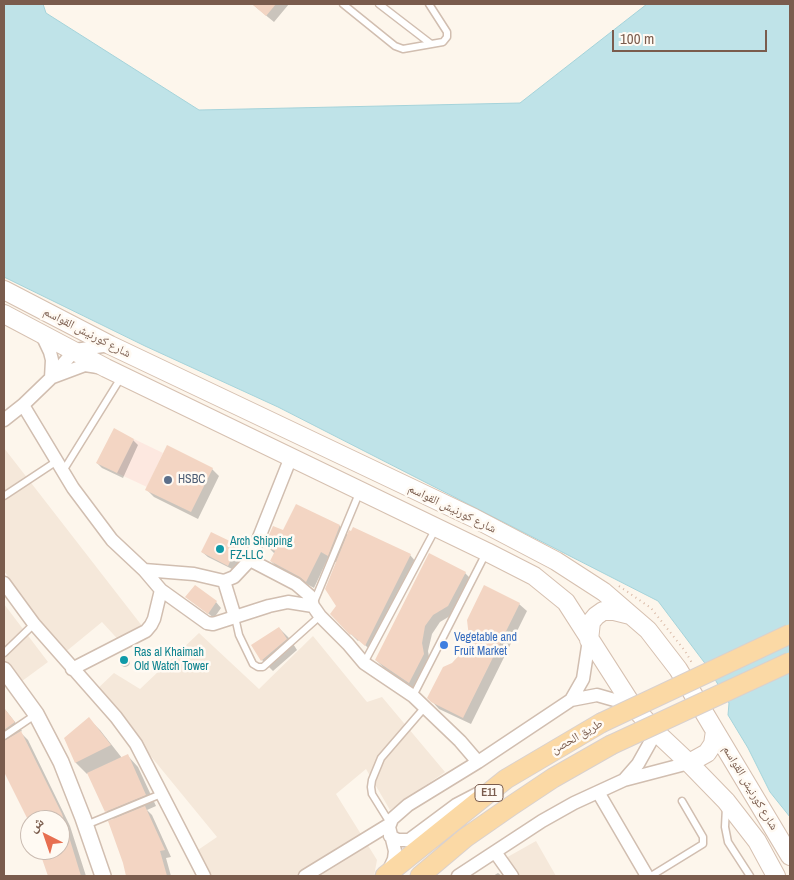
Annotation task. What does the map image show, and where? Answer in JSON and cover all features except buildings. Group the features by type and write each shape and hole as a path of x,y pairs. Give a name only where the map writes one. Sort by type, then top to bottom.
{"main road":[{"name":"شارع كورنيش القواسم","path":"4,290 110,345 490,527 556,561 604,592 648,630 678,669 790,856"},
{"name":"شارع كورنيش القواسم","path":"4,314 106,368 534,576 566,602 632,705 656,732 689,762 726,801 758,841 776,876"},
{"path":"589,640 591,622 603,611 614,610 631,615"},
{"name":"طريق الحصن","path":"386,876 506,779 602,723 790,634"},
{"name":"طريق الحصن","path":"420,876 466,838 553,778 611,746 790,662"},
{"path":"689,762 707,753 714,744 715,731"},
{"path":"432,876 471,843 611,746"}],"street":[{"path":"40,333 52,360 50,378"},
{"path":"4,420 50,378 75,350 110,345"},
{"path":"50,378 85,365 106,368"},
{"path":"23,404 73,488 112,540 144,570 161,590 207,623 213,624 288,602 316,611"},
{"path":"144,570 194,574 224,581 234,577 250,560 291,457"},
{"path":"250,560 296,584 310,596 316,611 364,663 413,696 460,741 478,762"},
{"path":"224,581 235,617"},
{"path":"4,583 34,624 116,717 136,744 201,875"},
{"path":"72,669 146,631 151,626 154,618 161,590"},
{"path":"571,700 583,679 589,640"},
{"path":"4,670 36,714 61,762 86,825 103,876"},
{"path":"386,876 394,859 395,851 390,830 392,819 408,805 478,762 571,700 597,695 632,705"},
{"path":"624,780 638,764 656,732"},
{"path":"458,876 542,821 598,792 624,780 689,762"},
{"path":"390,830 398,840 410,840 456,805 506,779"},
{"path":"598,792 647,876"},
{"path":"305,876 390,830"},
{"path":"495,852 512,876"}],"lane":[{"path":"343,4 398,48 403,49 443,42 448,38 448,34 429,4"},
{"path":"379,4 431,44"},
{"path":"4,496 60,466 122,375"},
{"path":"235,617 239,635 252,664 262,667 316,611 360,490"},
{"path":"364,663 436,527"},
{"path":"413,696 487,552"},
{"path":"4,653 34,624"},
{"path":"390,830 372,794 372,780 381,758 425,707"},
{"path":"4,736 36,714"},
{"path":"86,825 161,794"},
{"path":"652,876 703,844 703,837 682,801"},
{"path":"726,801 724,819 728,842 750,876"}],"shaded area":[{"path":"134,439 163,453 147,487 117,473"},
{"path":"4,448 146,631 124,646 102,622 63,654 4,571"},
{"path":"4,604 48,662 18,684 4,665"},
{"path":"199,633 259,689 313,636 367,702 382,697 445,772 390,810 366,769 336,794 377,860 374,876 210,876 195,852 217,837 117,715 94,692 114,673 140,689"},
{"path":"536,841 556,876 514,876 504,859"}],"water":[{"path":"4,4 43,4 46,13 199,110 520,103 647,4 790,4 790,817 770,792 748,748 728,715 729,703 707,666 658,601 278,407 145,346 4,277"}],"place":[{"name":"HSBC","path":"168,480"},
{"name":"Arch Shipping FZ-LLC","path":"220,549"},
{"name":"Vegetable and Fruit Market","path":"444,645"},
{"name":"Ras al Khaimah Old Watch Tower","path":"124,660"}]}
